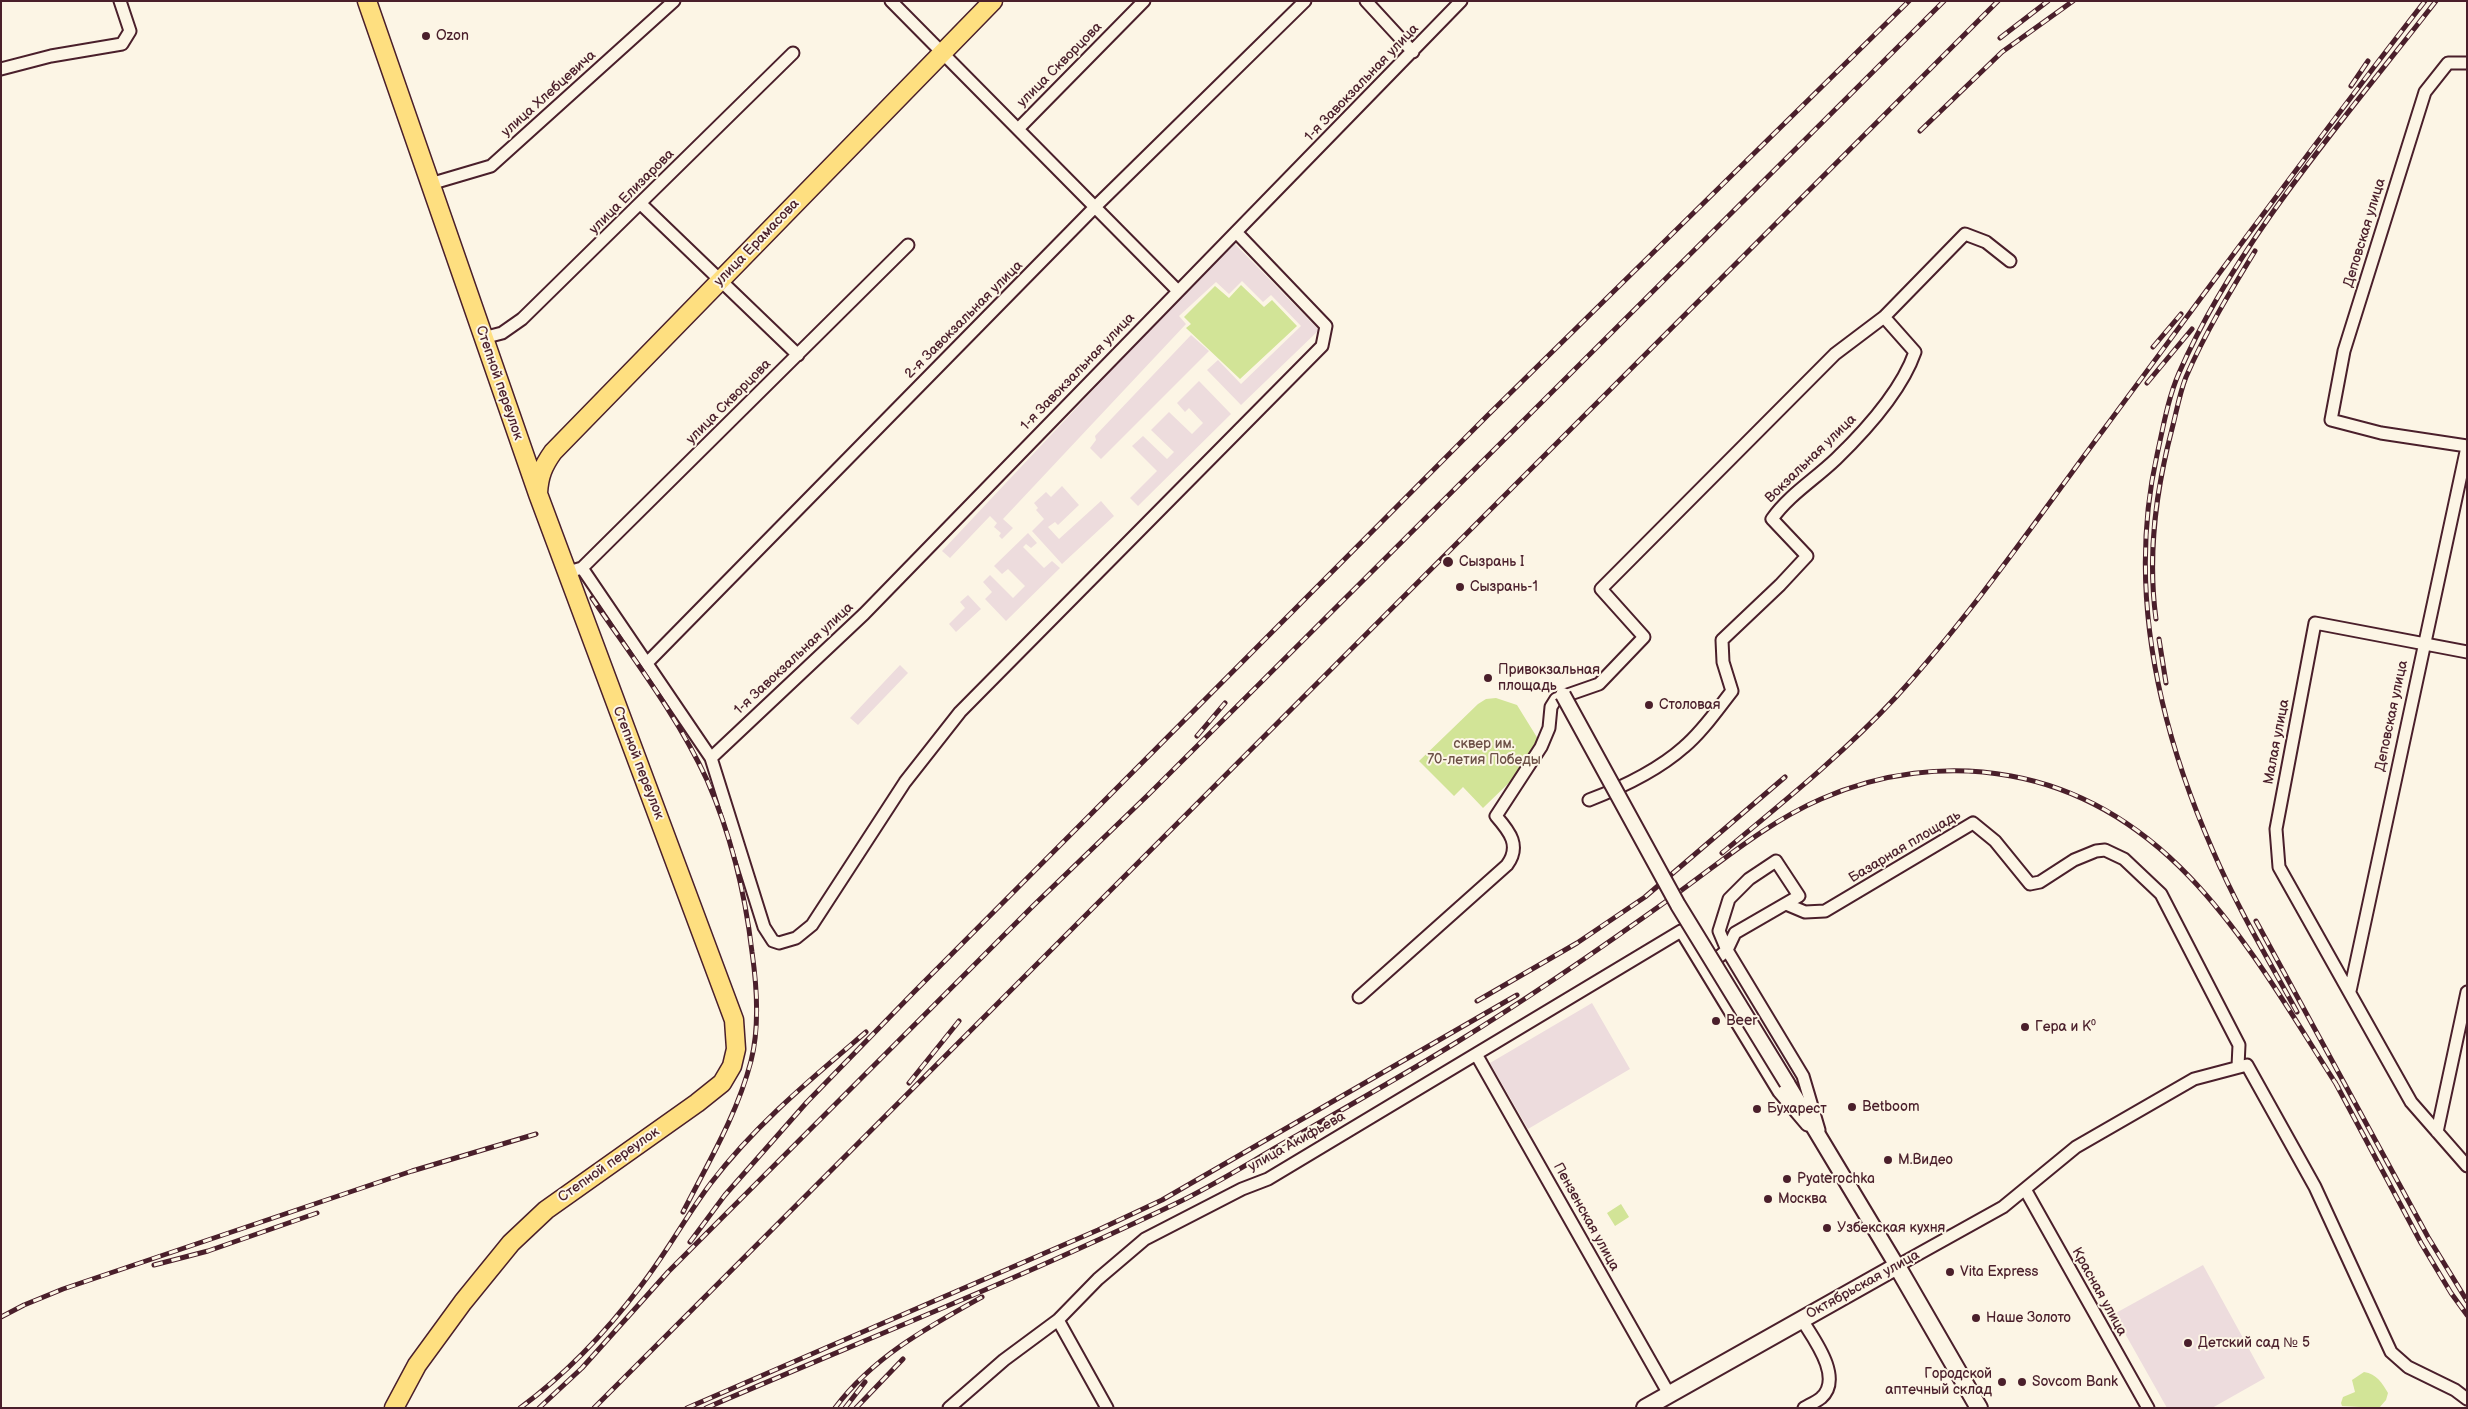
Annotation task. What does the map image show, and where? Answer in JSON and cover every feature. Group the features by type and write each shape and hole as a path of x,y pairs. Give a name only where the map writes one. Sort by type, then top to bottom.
{"main road":[{"name":"Степной переулок","path":"367,1 538,494 574,570 734,1020 736,1049 732,1066 722,1083 697,1103 546,1210 510,1243 463,1302 417,1365 394,1408"},
{"name":"улица Ерамасова","path":"538,494 539,477 553,452 993,1"},
{"path":"519,440 530,452 536,455 553,452"},
{"path":"1897,1266 1979,1408"},
{"name":"Октябрьская улица","path":"1645,1408 1897,1266"}],"street":[{"path":"1,69 51,56 122,44 130,31 120,1"},
{"name":"улица Хлебцевича","path":"430,184 491,166 674,1"},
{"path":"891,1 1177,290"},
{"name":"улица Скворцова","path":"1018,129 1144,1"},
{"name":"2-я Завокзальная улица","path":"647,663 1095,207 1305,1"},
{"path":"1366,1 1413,52"},
{"name":"1-я Завокзальная улица","path":"711,758 864,614 1177,290 1413,52 1461,1"},
{"name":"улица Елизарова","path":"483,338 502,333 522,320 792,53"},
{"name":"Деповская улица","path":"2350,991 2423,644 2467,447 2381,433 2331,420 2344,351 2425,92 2448,63 2467,63"},
{"path":"641,204 798,355"},
{"path":"574,570 647,663 711,758 764,927 773,942 779,943 796,938 818,917 905,782 960,712 1322,346 1326,326 1236,232"},
{"path":"1359,997 1507,865 1513,857 1514,844 1510,833 1496,816 1541,748 1549,728 1551,707 1556,699 1599,684 1644,637 1601,589 1834,354 1884,317 1965,234 1986,242 2010,261"},
{"name":"улица Скворцова","path":"574,570 798,355 908,245"},
{"name":"Вокзальная улица","path":"1590,800 1625,786 1659,766 1684,748 1732,691 1722,662 1722,640 1780,585 1807,556 1772,519 1781,506 1835,459 1855,438 1875,416 1909,369 1915,352 1884,317"},
{"name":"Малая улица","path":"2350,991 2278,867 2276,829 2315,624 2423,644"},
{"path":"2423,644 2467,652"},
{"path":"1569,694 1678,905 1897,1266"},
{"name":"Базарная площадь","path":"1786,904 1805,912 1825,911 1973,823 1995,841 2030,884 2040,882 2084,855 2105,850 2124,859 2161,894 2239,1046 2238,1066"},
{"path":"1823,1143 1779,1092 1704,969 1727,950 1735,933 1799,896 1776,861 1749,879 1730,899 1719,931 1727,950 1803,1076 1823,1143"},
{"name":"улица Акифьева","path":"949,1408 1004,1360 1058,1320 1098,1280 1145,1239 1242,1189 1268,1179 1681,931 1704,969"},
{"path":"2350,991 2411,1102 2467,1166"},
{"path":"2437,1132 2467,992"},
{"name":"Пензенская улица","path":"1476,1054 1669,1394"},
{"path":"2238,1066 2247,1065 2315,1188 2391,1352 2408,1367 2454,1390 2467,1399"},
{"name":"Октябрьская улица","path":"1897,1266 2003,1207 2026,1191 2076,1147 2159,1098 2194,1079 2238,1066"},
{"name":"Красная улица","path":"2026,1191 2148,1408"},
{"path":"1058,1320 1107,1408"},
{"path":"1802,1320 1826,1360 1829,1380 1822,1402 1804,1408"}],"shaded area":[{"path":"1235,244 1319,330 1241,405 1207,370 1218,360 1241,384 1301,326 1271,295 1263,302 1242,281 1229,294 1216,282 1179,316 1186,324 1003,519 1013,528 1002,539 999,536 1001,533 994,527 997,523 990,516 950,558 942,551 1174,304"},
{"path":"1191,335 1209,351 1101,459 1090,448 1096,440 1095,436"},
{"path":"1199,381 1231,414 1138,506 1130,498 1157,471 1132,446 1143,436 1167,459 1174,452 1151,430 1169,412 1192,434 1203,423 1189,408 1185,412 1177,403"},
{"path":"1062,486 1079,505 1058,525 1055,522 1048,527 1059,539 1101,501 1114,516 1062,564 1032,531 1044,519 1036,510 1038,508 1034,503 1046,492 1051,497"},
{"path":"1028,533 1037,543 1031,548 1026,544 1023,547 1044,568 1052,561 1060,568 1006,621 985,599 992,592 983,582 990,575 1013,598 1025,586 1008,569 1002,574 994,566"},
{"path":"968,595 981,609 956,632 949,624 965,608 960,602"},
{"path":"900,665 908,673 858,725 850,718"},
{"path":"1592,1003 1630,1069 1528,1129 1490,1063"},
{"name":"Детский сад № 5","path":"2203,1265 2265,1378 2212,1408 2167,1408 2114,1314"}],"green space":[{"path":"1241,285 1264,307 1272,300 1297,326 1240,379 1186,328 1191,324 1184,317 1215,286 1229,298"},
{"name":"сквер им. 70-летия Победы","path":"1496,698 1517,705 1538,739 1516,776 1483,808 1463,787 1454,796 1419,761 1478,704 1486,699"},
{"path":"1621,1204 1629,1217 1615,1226 1607,1213"},
{"path":"2364,1372 2376,1377 2381,1382 2388,1393 2386,1400 2379,1408 2342,1406 2343,1397 2355,1392 2352,1380"}],"railway":[{"path":"690,1242 725,1195 807,1102 914,992 1487,416 1909,1"},
{"path":"539,1408 582,1368 668,1272 1034,905 1149,794 1944,1"},
{"path":"594,1408 1998,1"},
{"path":"2000,38 2048,1"},
{"path":"1920,131 2002,52 2073,1"},
{"path":"1722,853 1812,778 1876,718 1951,633 2003,566 2303,161 2425,1"},
{"path":"2297,1012 2222,872 2194,804 2177,756 2164,707 2147,607 2146,556 2149,505 2166,413 2179,373 2203,324 2231,275 2262,227 2331,134 2436,1"},
{"path":"2351,86 2368,61"},
{"path":"2156,619 2152,570 2155,521 2162,473 2180,395 2201,345 2255,251"},
{"path":"2153,347 2181,314"},
{"path":"2147,383 2192,329"},
{"path":"592,598 668,709 707,780 716,801 736,864 749,930 757,1006 756,1034 751,1061 730,1120 683,1212"},
{"path":"2159,639 2166,683"},
{"path":"1197,736 1225,703"},
{"path":"706,1408 1003,1282 1121,1230 1193,1195 1394,1080 1485,1025 1595,952 1782,819 1801,808 1843,790 1890,777 1938,771 1987,772 2011,776 2069,793 2120,819 2166,854 2206,894 2242,940 2275,988 2338,1087"},
{"path":"1477,1001 1577,943 1645,897 1785,777"},
{"path":"2256,921 2428,1237 2467,1301"},
{"path":"687,1408 1098,1230 1162,1200 1517,995"},
{"path":"909,1083 959,1021"},
{"path":"520,1408 569,1367 627,1304 711,1183 746,1142 784,1103 866,1032"},
{"path":"2335,1082 2421,1243 2451,1293 2467,1315"},
{"path":"1,1317 63,1289 412,1171 536,1134"},
{"path":"154,1265 208,1251 317,1213"},
{"path":"835,1408 866,1373 884,1358 922,1332 982,1297"},
{"path":"856,1408 903,1359"},
{"path":"845,1408 865,1382"}],"place":[{"name":"Ozon","path":"426,36"},
{"name":"Сызрань I","path":"1448,562"},
{"name":"Сызрань-1","path":"1460,587"},
{"name":"Привокзальная площадь","path":"1488,678"},
{"name":"Столовая","path":"1649,705"},
{"name":"Beer","path":"1716,1021"},
{"name":"Гера и К⁰","path":"2025,1027"},
{"name":"Betboom","path":"1852,1107"},
{"name":"Бухарест","path":"1757,1109"},
{"name":"М.Видео","path":"1888,1160"},
{"name":"Pyaterochka","path":"1787,1179"},
{"name":"Москва","path":"1768,1199"},
{"name":"Узбекская кухня","path":"1827,1228"},
{"name":"Vita Express","path":"1950,1272"},
{"name":"Наше Золото","path":"1976,1318"},
{"name":"Детский сад № 5","path":"2188,1343"},
{"name":"Городской аптечный склад","path":"2002,1382"},
{"name":"Sovcom Bank","path":"2022,1382"}]}
